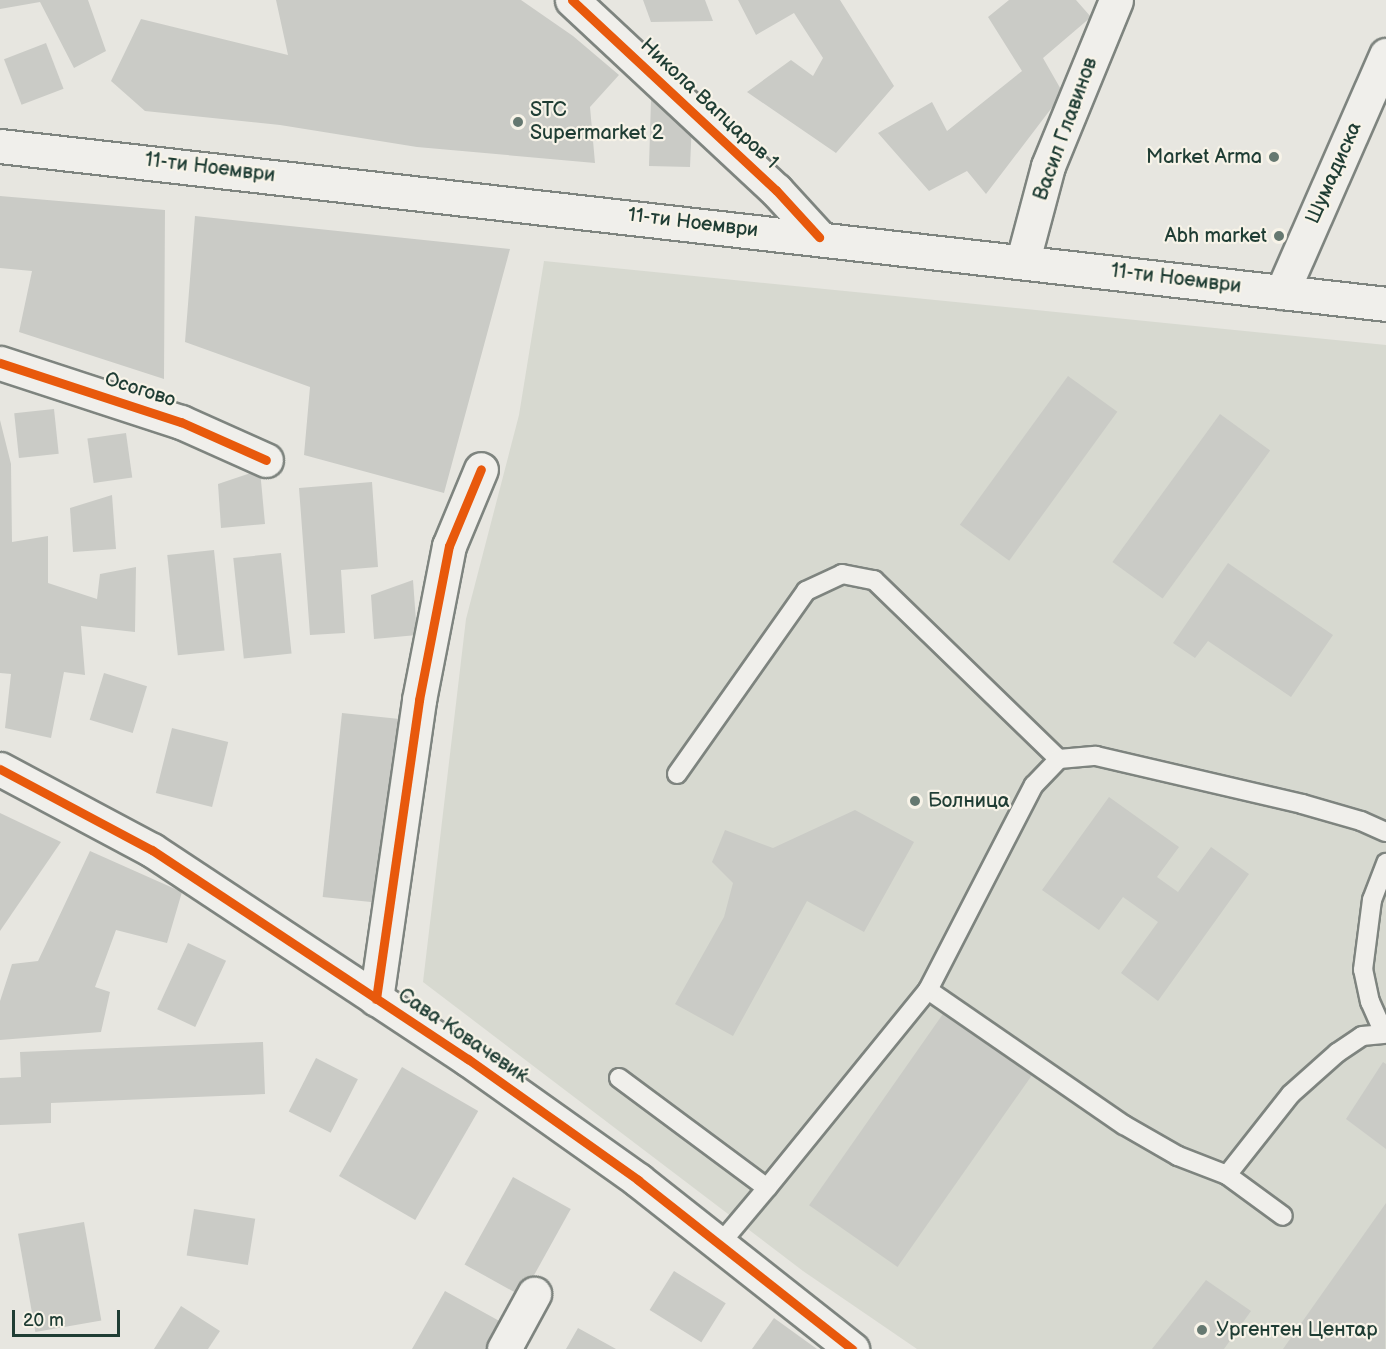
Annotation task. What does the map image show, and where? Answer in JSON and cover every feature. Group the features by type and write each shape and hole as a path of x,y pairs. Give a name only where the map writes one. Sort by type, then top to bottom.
{"street":[{"name":"Никола Вапцаров 1","path":"572,0 776,190 819,237"},
{"name":"Васил Главинов","path":"1023,260 1048,166 1116,0"},
{"name":"Шумадиска","path":"1282,291 1386,55"},
{"name":"11-ти Ноември","path":"0,146 1023,260 1386,304"},
{"name":"Осогово","path":"0,363 181,422 266,460"},
{"path":"376,999 419,700 448,546 481,469"},
{"name":"Сава Ковачевиќ","path":"0,769 152,850 376,999 638,1180 852,1349"},
{"path":"504,1349 534,1294"}],"lane":[{"path":"677,774 806,591 842,574 874,580 1059,759 1108,759 1302,804 1386,832"},
{"path":"719,1245 928,990 1035,785 1059,759"},
{"path":"1227,1175 1291,1094 1337,1053 1362,1036 1385,1033 1370,1002 1363,970 1372,900 1386,863"},
{"path":"928,990 1124,1125 1178,1155 1227,1175 1283,1216"},
{"path":"619,1078 767,1188"}],"shaded area":[{"name":"Болница","path":"544,261 1386,345 1386,1349 917,1349 803,1271 423,982 466,619 519,415"}],"building":[{"path":"0,0 88,0 106,51 74,68 40,2 0,9"},
{"path":"276,0 521,0 573,36 619,75 590,107 595,163 417,147 280,125 145,111 111,81 141,19 288,55"},
{"path":"643,0 705,0 713,21 651,22"},
{"path":"738,0 840,0 894,86 836,153 747,92 791,60 813,76 823,58 794,13 756,35"},
{"path":"1009,0 1076,0 1091,17 1043,58 1063,93 986,194 967,171 929,191 878,133 932,102 947,131 1022,71 988,17"},
{"path":"46,43 64,89 22,105 4,59"},
{"path":"651,100 692,122 690,167 649,166"},
{"path":"0,196 165,210 164,379 19,332 32,271 0,268"},
{"path":"195,216 510,249 444,493 304,455 310,387 185,342"},
{"path":"1068,376 1117,412 1009,561 960,525"},
{"path":"54,409 59,454 19,458 14,413"},
{"path":"1220,414 1270,450 1163,598 1112,562"},
{"path":"0,420 11,464 12,542 48,536 48,583 97,599 100,574 136,567 135,632 81,626 85,675 64,672 51,738 5,728 11,674 0,673"},
{"path":"126,433 132,478 94,483 87,438"},
{"path":"260,470 265,524 221,528 218,484"},
{"path":"372,482 378,567 341,570 345,633 310,635 299,488"},
{"path":"112,495 116,549 73,552 70,508"},
{"path":"214,550 225,650 178,655 167,555"},
{"path":"281,553 292,653 244,658 233,558"},
{"path":"1228,563 1333,635 1291,697 1208,641 1195,658 1173,643"},
{"path":"413,580 417,635 374,639 371,595"},
{"path":"104,673 147,686 133,733 90,720"},
{"path":"342,713 405,720 385,904 323,897"},
{"path":"172,728 228,742 212,807 156,793"},
{"path":"1109,797 1179,847 1157,877 1178,892 1211,847 1249,874 1158,1001 1121,973 1158,922 1123,897 1099,930 1042,890"},
{"path":"855,810 914,842 864,932 807,901 733,1036 675,1004 724,917 733,883 712,862 725,830 773,848"},
{"path":"0,813 61,842 0,931"},
{"path":"90,851 182,892 167,943 116,930 95,987 110,992 101,1032 0,1040 0,1001 12,964 38,961"},
{"path":"188,943 226,961 195,1027 157,1009"},
{"path":"945,1011 1033,1073 898,1267 809,1205"},
{"path":"263,1042 265,1094 51,1103 51,1123 0,1125 0,1078 21,1077 20,1052"},
{"path":"316,1058 358,1079 331,1133 289,1111"},
{"path":"1383,1062 1386,1064 1386,1149 1346,1119"},
{"path":"402,1067 478,1111 415,1220 339,1176"},
{"path":"513,1177 571,1209 522,1296 465,1264"},
{"path":"1386,1203 1385,1349 1283,1349"},
{"path":"194,1209 255,1219 248,1265 187,1255"},
{"path":"84,1222 101,1320 35,1332 18,1234"},
{"path":"674,1271 726,1303 701,1342 650,1310"},
{"name":"Ургентен Центар","path":"1206,1280 1251,1311 1224,1349 1152,1349"},
{"path":"445,1291 503,1323 488,1349 412,1349"},
{"path":"181,1306 220,1331 208,1349 154,1349"},
{"path":"774,1318 817,1349 752,1349"},
{"path":"578,1328 616,1349 566,1349"}],"cycle path":[{"path":"572,0 776,190 819,237"},
{"path":"0,363 181,422 266,460"},
{"path":"376,999 419,700 449,546 481,469"},
{"path":"0,769 152,850 468,1059 638,1180 852,1349"}],"place":[{"name":"STC Supermarket 2","path":"518,122"},
{"name":"Market Arma","path":"1274,157"},
{"name":"Abh market","path":"1279,236"},
{"name":"Болница","path":"915,801"},
{"name":"Ургентен Центар","path":"1202,1330"}]}
